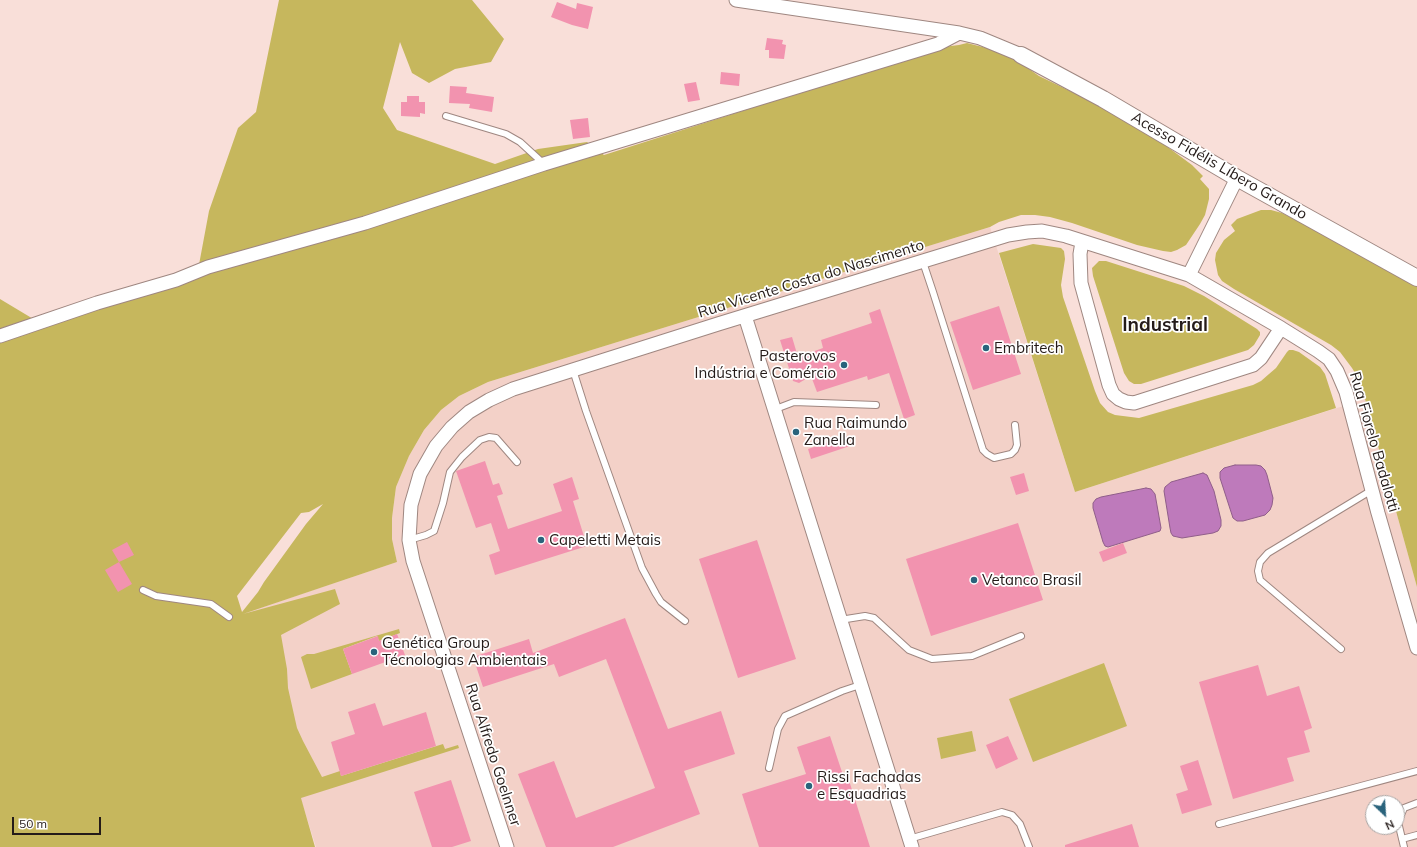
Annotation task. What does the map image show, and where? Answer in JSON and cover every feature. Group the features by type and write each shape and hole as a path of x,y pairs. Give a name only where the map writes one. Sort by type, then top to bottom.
{"street":[{"path":"736,0 762,2 959,33 980,38 1021,55"},
{"path":"0,336 97,303 176,280 208,267 365,223 544,164 938,44 959,33"},
{"name":"Acesso Fidélis Líbero Grando","path":"1021,55 1104,99 1237,178 1417,278"},
{"path":"1189,275 1237,178"},
{"name":"Rua Vicente Costa do Nascimento","path":"452,427 469,412 489,400 513,389 744,316 1008,236 1027,232 1042,231 1066,236 1189,275"},
{"path":"1082,242 1080,254 1081,283 1109,385 1113,394 1118,399 1126,402 1134,402 1253,365 1261,358 1281,328"},
{"name":"Rua Fiorelo Badalotti","path":"1189,275 1281,328 1323,355 1329,359 1337,371 1346,392 1417,648"},
{"path":"744,316 910,843"},
{"name":"Rua Alfredo Goelnner","path":"452,427 436,446 420,474 410,505 409,540 413,562 507,847"}],"lane":[{"path":"446,116 506,134 520,142 544,164"},
{"path":"923,262 983,450 994,458 1011,454 1017,445 1015,425"},
{"path":"573,370 586,411 642,568 661,602 685,621"},
{"path":"774,410 794,402 876,405"},
{"path":"409,540 434,531 443,503 450,472 462,457 480,440 489,437 496,438 517,462"},
{"path":"1341,649 1260,580 1258,571 1260,562 1268,553 1372,490"},
{"path":"143,590 156,596 211,604 229,616"},
{"path":"840,620 865,616 874,618 909,650 932,659 972,656 1021,636"},
{"path":"769,768 778,729 785,716 842,691 860,685"},
{"path":"1219,824 1417,771"},
{"path":"1404,847 1398,822 1404,808 1417,803"},
{"path":"910,843 1002,812 1012,815 1020,824 1029,847"},
{"path":"1402,839 1417,835"}],"shaded area":[{"path":"279,0 472,0 504,39 491,62 455,69 429,83 412,73 400,42 383,108 397,130 495,164 538,149 587,142 604,155 943,47 967,43 998,51 1019,62 1039,76 1099,105 1150,134 1192,165 1203,176 1200,179 1209,189 1209,199 1205,215 1186,245 1171,252 1137,245 1050,217 1021,215 999,222 990,227 488,382 459,396 441,410 424,430 409,456 396,487 392,518 392,539 397,562 243,614 335,589 340,604 281,635 287,669 288,688 297,728 322,777 340,771 341,776 443,744 445,749 458,745 459,748 301,798 315,847 0,847 0,299 35,320 198,270 209,211 238,128 256,112","holes":["323,504 306,524 258,592 242,612 237,596 301,513 309,512"]},
{"path":"1261,210 1271,210 1282,213 1318,230 1417,284 1417,587 1360,381 1352,368 1340,352 1331,345 1234,289 1222,281 1218,275 1215,260 1216,253 1224,240 1235,231 1231,225 1237,219"},
{"path":"990,227 1075,492 1365,399 1417,587 1417,847 316,847 242,614 397,562 392,539 392,518 396,487 409,456 424,430 441,410 459,396 488,382"},
{"path":"1033,244 1061,248 1064,251 1065,259 1061,285 1063,297 1095,391 1100,403 1108,412 1115,415 1139,418 1253,385 1261,381 1276,368 1289,350 1299,352 1320,367 1325,374 1336,408 1075,492 999,253"},
{"path":"1099,261 1106,261 1184,286 1204,296 1257,329 1260,332 1260,335 1254,345 1248,350 1141,384 1134,384 1129,381 1124,373 1093,276 1092,268"},
{"path":"1235,465 1256,465 1261,466 1265,470 1273,498 1270,510 1265,515 1243,521 1237,521 1233,518 1220,478 1220,472 1224,468"},
{"path":"1203,473 1207,475 1214,491 1221,526 1218,531 1213,533 1182,538 1173,536 1170,528 1164,491 1165,487 1171,482"},
{"path":"1146,488 1151,489 1155,494 1161,528 1160,531 1108,547 1105,546 1093,508 1093,503 1096,499 1101,497"},
{"path":"399,629 400,633 379,641 377,636 343,649 352,674 311,689 301,657 307,654 314,654"},
{"path":"1104,663 1127,726 1033,762 1009,699"},
{"path":"972,731 976,751 941,759 937,738"}],"building":[{"path":"557,2 576,9 577,3 593,7 588,29 551,17"},
{"path":"767,38 783,40 782,44 786,45 784,59 769,58 769,50 765,50"},
{"path":"721,72 740,74 739,86 720,84"},
{"path":"696,82 700,100 688,102 684,84"},
{"path":"450,86 467,87 466,93 494,97 492,112 469,108 470,104 449,103"},
{"path":"407,96 419,96 419,102 425,102 425,114 420,113 420,117 401,116 401,102 407,102"},
{"path":"588,118 590,137 573,139 570,120"},
{"name":"Embritech","path":"999,306 1021,374 973,390 950,322"},
{"path":"880,309 915,415 904,419 889,373 868,380 867,376 817,392 811,376 799,383 793,381 780,340 792,337 798,357 823,348 821,340 872,323 869,313"},
{"path":"847,436 850,446 811,459 808,449"},
{"path":"485,461 493,485 499,483 503,494 497,496 508,529 562,511 553,484 572,477 579,499 573,501 587,546 495,575 489,555 500,551 491,523 476,528 456,471"},
{"path":"1024,473 1029,491 1016,495 1010,477"},
{"name":"Vetanco Brasil","path":"1018,523 1043,600 931,636 906,559"},
{"path":"757,540 796,659 738,678 699,559"},
{"path":"127,542 134,555 119,562 112,550"},
{"path":"1123,543 1127,553 1103,562 1099,552"},
{"path":"119,562 132,584 118,592 105,570"},
{"path":"625,618 668,729 721,711 735,754 684,771 700,814 613,847 546,847 518,774 554,761 576,818 655,788 606,659 559,677 554,664 483,687 473,657 529,639 533,653"},
{"name":"Genética Group Técnologias Ambientais","path":"397,634 405,655 352,674 343,649 378,636 379,641"},
{"path":"1258,665 1267,696 1299,686 1312,728 1304,731 1310,752 1287,758 1294,781 1233,799 1199,682"},
{"path":"375,703 383,726 426,712 436,746 341,776 331,742 355,734 348,712"},
{"name":"Rissi Fachadas e Esquadrias","path":"830,736 843,775 847,774 870,847 759,847 742,794 806,774 797,747"},
{"path":"1008,736 1018,759 996,769 986,745"},
{"path":"1198,760 1212,805 1182,814 1176,794 1188,790 1180,766"},
{"path":"451,780 471,841 452,847 432,847 414,792"},
{"path":"1132,824 1139,847 1065,847 1065,845"}],"place":[{"name":"Embritech","path":"986,348"},
{"name":"Pasterovos Indústria e Comércio","path":"844,365"},
{"name":"Rua Raimundo Zanella","path":"796,432"},
{"name":"Capeletti Metais","path":"541,540"},
{"name":"Vetanco Brasil","path":"974,580"},
{"name":"Genética Group Técnologias Ambientais","path":"374,652"},
{"name":"Rissi Fachadas e Esquadrias","path":"809,786"}],"district":[{"name":"Industrial","path":"1165,325"}]}
